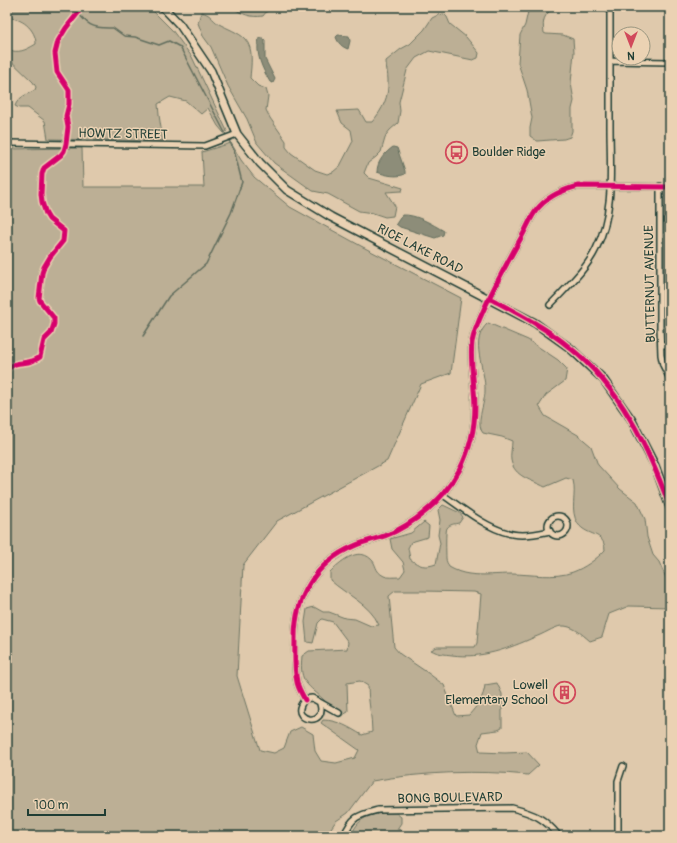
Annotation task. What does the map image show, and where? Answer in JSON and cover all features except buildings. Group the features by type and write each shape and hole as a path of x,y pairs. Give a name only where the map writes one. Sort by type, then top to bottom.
{"main road":[{"name":"RICE LAKE ROAD","path":"162,7 180,25 210,71 237,134 260,163 287,190 331,217 535,323 570,348 603,379 631,419 655,466 670,507"}],"street":[{"path":"550,305 584,268 596,250 603,234 608,216 610,186 610,7"},
{"path":"610,62 670,62"},
{"name":"HOWTZ STREET","path":"7,142 205,146 237,134"},
{"path":"305,700 297,684 295,669 295,630 297,613 304,591 328,561 342,551 395,532 415,519 442,495 460,468 470,443 474,423 475,405 471,365 472,343 476,327 489,298 538,208 555,194 578,186 670,187"},
{"name":"BUTTERNUT AVENUE","path":"660,186 661,345 663,365 670,379"},
{"path":"661,345 670,345"},
{"path":"442,495 488,525 505,532 522,535 550,531"},
{"path":"320,704 321,711 318,717 311,720 305,718 300,712 300,705 305,700 312,698 320,704 339,713"},
{"path":"618,836 618,781 623,766"},
{"name":"BONG BOULEVARD","path":"344,836 348,825 357,816 378,810 512,808 533,814 549,824 559,836"}],"shaded area":[{"path":"7,7 149,7 172,30 192,57 227,131 224,133 218,126 208,108 201,114 186,101 170,97 158,104 163,141 48,139 45,121 28,108 19,108 15,106 21,98 35,90 36,87 33,82 7,57 7,50 22,51 36,44 33,33 27,25 12,18 7,18"},
{"path":"232,7 266,7 267,11 263,16 250,16 239,12"},
{"path":"529,7 554,7 544,18 544,33 563,35 573,39 574,52 571,83 574,101 572,109 572,131 570,137 564,139 537,141 530,136 532,118 527,90 518,63 520,35 525,25"},
{"path":"201,12 207,14 219,24 245,39 251,52 250,78 258,86 266,89 268,96 266,110 286,141 286,147 291,153 315,170 327,174 333,172 340,166 353,141 351,130 342,123 337,111 359,110 366,122 372,122 382,107 386,97 388,78 386,61 410,44 424,30 432,18 444,14 450,24 466,37 479,53 478,58 473,60 429,51 416,58 407,70 399,102 400,111 398,123 386,135 381,152 368,163 364,173 369,178 403,188 402,191 386,192 395,206 393,216 385,217 359,211 328,194 313,191 274,163 257,143 247,119 228,86 211,47 203,36 198,23"},
{"path":"338,35 349,36 350,41 348,49 339,43 336,37"},
{"path":"259,38 263,38 265,41 265,59 275,79 273,83 270,82 260,61 258,50"},
{"path":"231,143 241,160 254,177 290,207 461,298 451,373 421,384 387,461 277,521 243,565 237,676 260,750 274,753 284,748 290,732 301,727 313,734 315,751 321,761 336,763 355,758 359,750 321,723 323,720 339,723 362,735 372,732 368,686 360,681 347,683 348,712 341,716 309,687 303,678 301,665 302,656 309,651 347,649 348,642 333,622 322,619 318,623 313,643 307,642 305,622 307,609 314,607 323,612 329,612 345,618 355,619 371,626 379,625 364,605 330,580 330,572 338,564 349,557 360,554 366,555 373,561 377,570 384,576 400,577 405,570 403,562 392,549 390,539 411,533 424,522 429,526 428,537 411,542 408,548 410,559 422,566 436,564 440,543 438,535 440,520 438,510 443,505 460,513 463,517 459,523 451,525 446,530 446,559 448,565 449,567 461,572 480,575 512,574 550,576 566,574 586,566 605,550 602,540 582,528 575,519 573,480 566,478 545,487 524,477 513,466 511,458 512,441 483,433 480,419 485,396 485,382 479,355 479,338 482,330 488,323 528,340 558,360 567,369 565,381 546,395 539,406 545,416 578,435 591,446 598,465 620,489 637,502 645,519 647,537 653,555 659,562 670,584 670,607 629,606 609,614 602,637 590,641 573,628 561,626 505,649 473,656 463,656 441,654 431,650 437,647 475,647 477,643 481,594 474,592 395,591 389,596 394,647 400,654 444,685 456,716 469,715 480,701 485,685 497,683 502,694 502,728 482,732 478,744 480,752 527,752 539,765 528,775 469,772 430,774 372,781 348,813 336,821 329,831 321,836 7,836 7,149 82,148 83,187 204,187 202,152"},
{"path":"393,147 397,148 405,174 395,176 377,172 378,164"},
{"path":"402,215 413,216 429,223 444,231 443,235 435,238 400,227 396,224"},
{"path":"396,813 401,817 401,823 397,829 401,830 403,834 422,836 351,836 363,819 372,815"}],"waterway":[{"path":"73,7 82,18 99,28 113,28 124,36 135,37 159,45 169,41 180,47 234,150 242,182 231,213 206,264 169,296 143,336"}],"cycle path":[{"path":"7,370 15,364 31,362 40,357 44,340 51,333 54,324 54,318 39,298 44,267 63,241 64,231 49,219 46,214 41,194 42,174 44,168 61,155 66,144 68,127 66,116 69,104 69,90 57,72 55,53 58,41 78,13 79,7"},
{"path":"305,700 300,691 295,671 295,637 299,608 310,582 329,561 341,553 354,546 396,531 415,519 441,496 454,479 468,450 473,431 475,400 471,354 474,334 480,317 506,264 536,210 552,196 578,186 670,187"},
{"path":"489,298 560,340 587,363 604,381 631,420 652,462 670,507"}],"place":[{"name":"Boulder Ridge","path":"457,152"},
{"name":"Lowell Elementary School","path":"564,692"}]}
